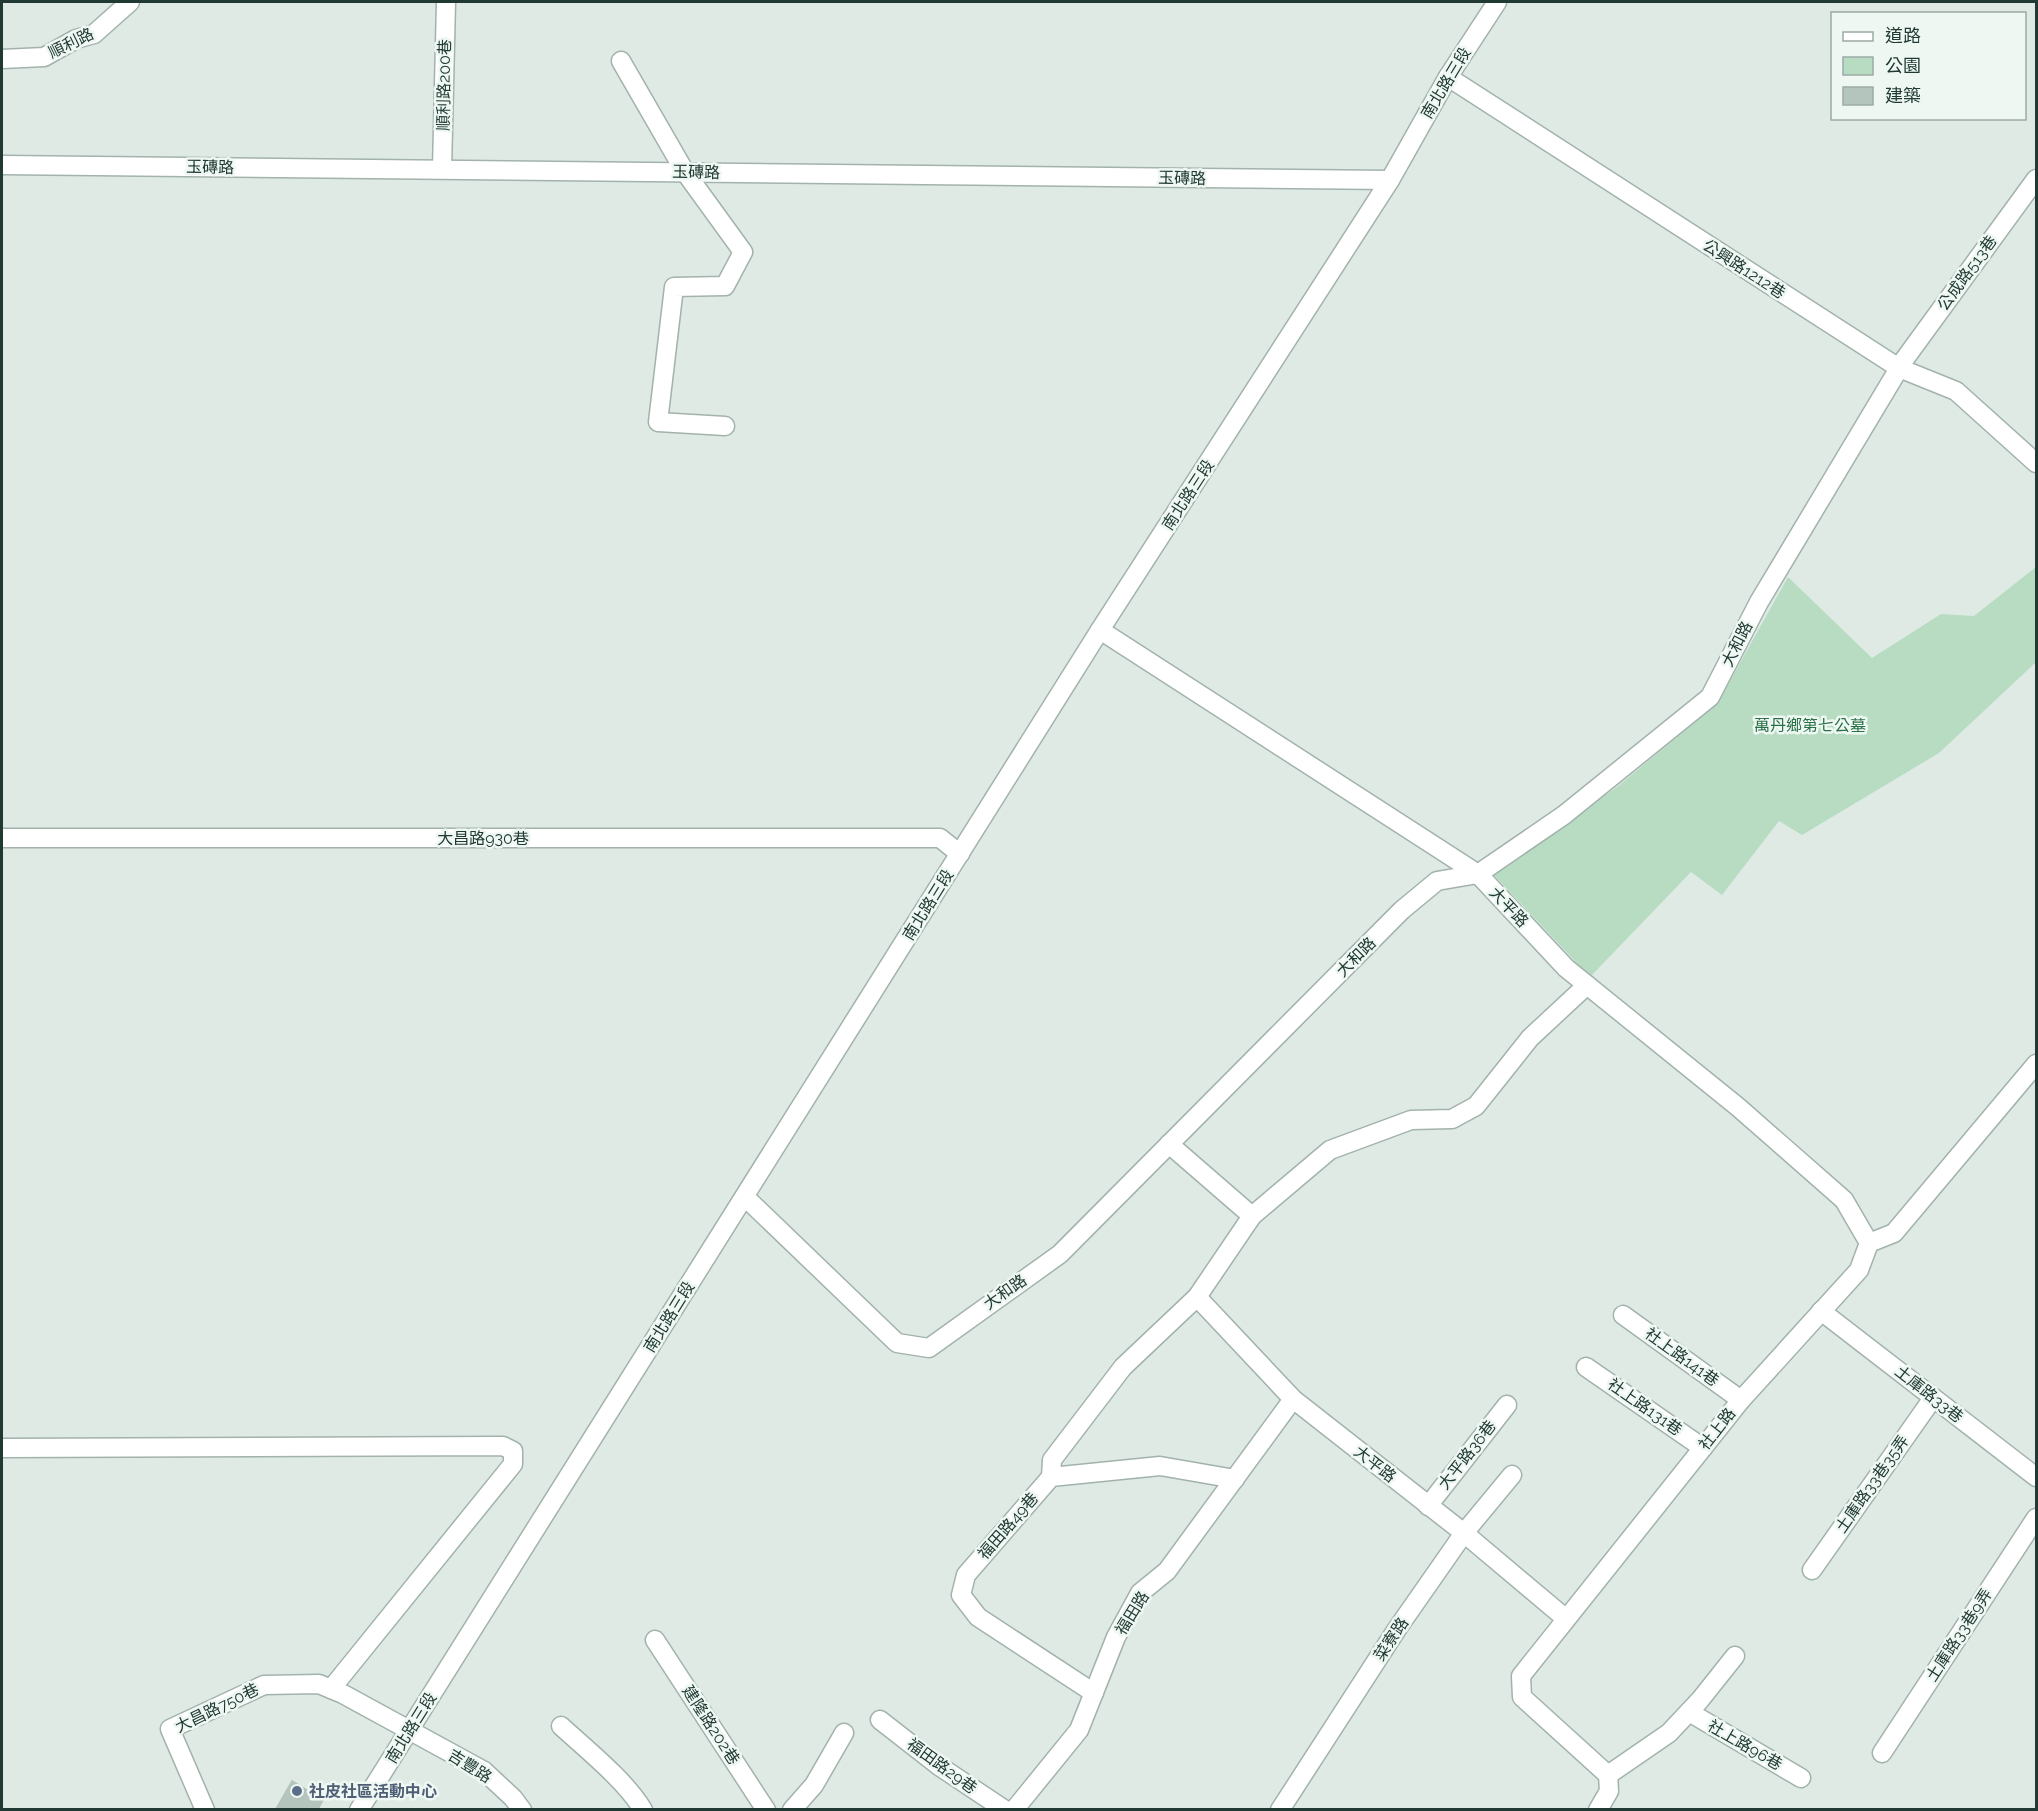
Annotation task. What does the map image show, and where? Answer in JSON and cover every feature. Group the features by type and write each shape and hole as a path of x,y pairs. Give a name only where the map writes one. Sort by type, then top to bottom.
{"street":[{"name":"順利路","path":"2,59 44,57 76,39 94,34 130,2"},
{"name":"順利路200巷","path":"442,169 446,2"},
{"name":"南北路三段","path":"359,1809 1100,630 1390,180 1448,77 1497,2"},
{"path":"621,61 685,172 743,252 725,286 674,287 658,423 725,426"},
{"name":"公興路1212巷","path":"1448,77 1899,368 1956,391 2037,463"},
{"name":"玉磚路","path":"2,165 1390,180"},
{"name":"公成路513巷","path":"1899,368 2037,179"},
{"name":"大和路","path":"745,1197 897,1343 929,1348 1060,1254 1402,910 1437,881 1478,874 1564,815 1710,697 1759,602 1899,368"},
{"name":"大平路","path":"1100,630 1478,874 1566,968 1738,1107 1844,1200 1869,1243"},
{"name":"大昌路930巷","path":"2,837 940,838 960,854"},
{"path":"1051,1477 1052,1460 1123,1367 1197,1297 1252,1216 1330,1150 1411,1120 1452,1119 1476,1106 1530,1038 1587,985"},
{"path":"1869,1243 1894,1233 2037,1064"},
{"path":"1169,1144 1252,1216"},
{"name":"社上路","path":"1608,1775 1522,1697 1521,1676 1741,1400 1859,1270 1869,1243"},
{"name":"大平路","path":"1197,1297 1293,1400 1464,1533 1565,1618"},
{"name":"土庫路33巷","path":"1821,1311 2037,1477"},
{"name":"社上路141巷","path":"1623,1315 1741,1400"},
{"name":"社上路131巷","path":"1586,1367 1703,1448"},
{"name":"土庫路33巷35弄","path":"1812,1570 1933,1398"},
{"name":"福田路","path":"1014,1809 1079,1730 1116,1637 1140,1593 1167,1571 1293,1400"},
{"name":"大平路36巷","path":"1428,1506 1507,1405"},
{"path":"2,1448 503,1446 513,1451 513,1464 331,1689"},
{"name":"福田路49巷","path":"1094,1693 978,1617 961,1595 966,1575 1051,1477 1160,1466 1235,1479"},
{"name":"菜寮路","path":"1280,1809 1391,1639 1464,1533 1512,1475"},
{"name":"土庫路33巷9弄","path":"1882,1753 2037,1518"},
{"name":"建隆路202巷","path":"655,1640 766,1809"},
{"name":"社上路96巷","path":"1608,1775 1669,1733 1735,1656"},
{"name":"大昌路750巷","path":"205,1809 170,1729 264,1685 319,1684 410,1731"},
{"name":"社上路96巷","path":"1689,1712 1801,1778"},
{"name":"福田路29巷","path":"880,1720 939,1766 1005,1809"},
{"path":"561,1726 605,1767 643,1809"},
{"name":"吉豐路","path":"410,1731 484,1771 522,1809"},
{"path":"792,1809 814,1785 844,1733"},
{"path":"1598,1809 1609,1791 1608,1775"}],"green space":[{"name":"萬丹鄉第七公墓","path":"2036,567 2036,662 1939,753 1802,835 1779,821 1722,895 1691,872 1590,977 1493,874 1617,787 1717,704 1788,577 1872,658 1941,614 1974,616"}],"building":[{"name":"社皮社區活動中心","path":"292,1781 323,1800 318,1809 276,1809"}],"place":[{"name":"社皮社區活動中心","path":"297,1791"}]}
